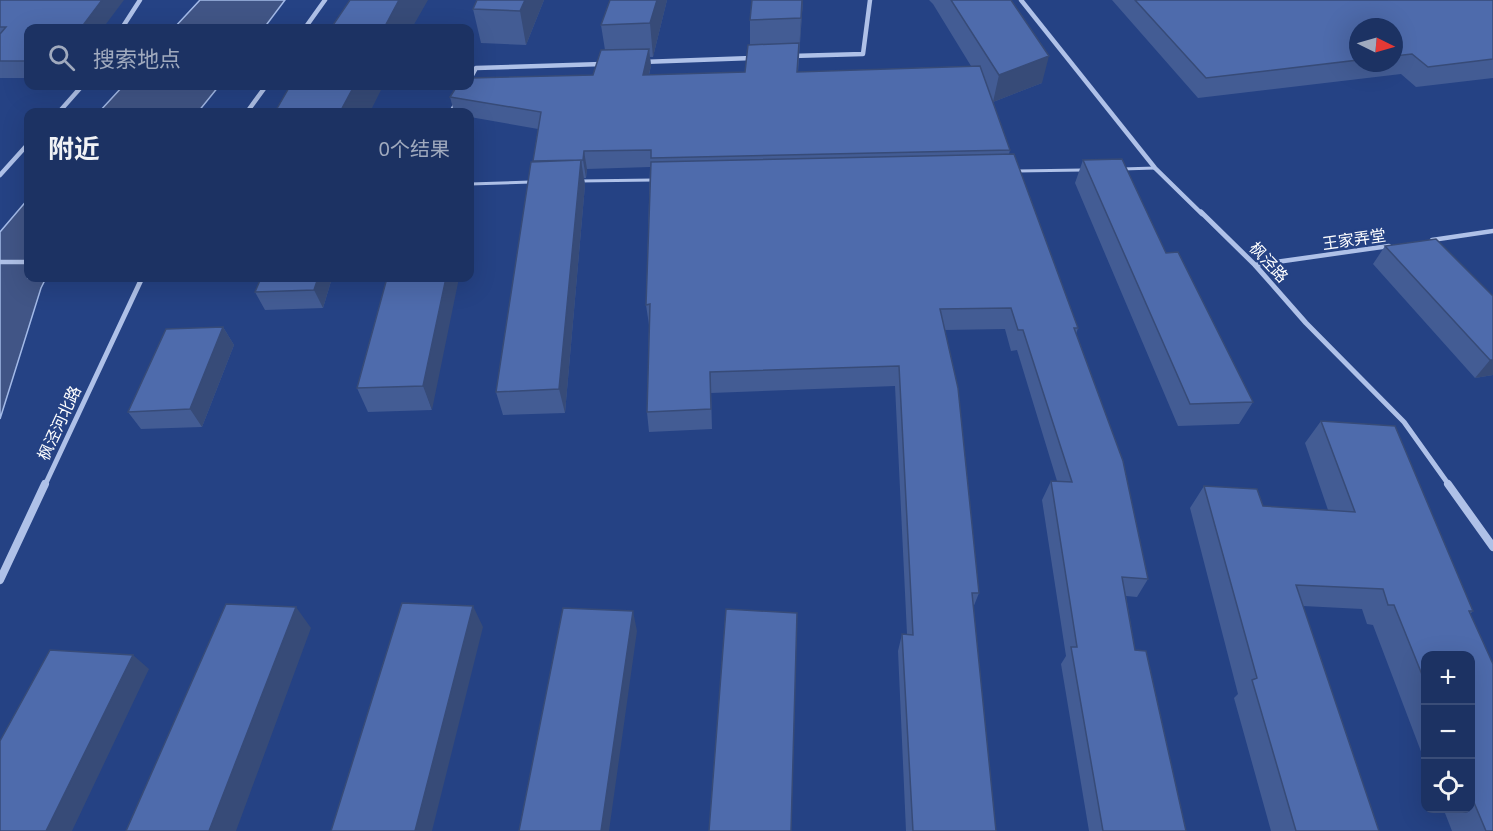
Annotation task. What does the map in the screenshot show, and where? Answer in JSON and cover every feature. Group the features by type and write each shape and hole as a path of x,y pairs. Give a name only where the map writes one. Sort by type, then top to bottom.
{"street":[{"path":"125,24 140,0"},
{"path":"308,24 325,0"},
{"path":"781,57 863,54 870,0"},
{"name":"枫泾路","path":"1021,0 1155,168 1255,265 1306,323 1404,422 1493,546"},
{"path":"640,62 758,58"},
{"path":"474,72 476,68 605,63"},
{"path":"63,108 78,90"},
{"path":"250,108 263,90"},
{"path":"452,108 461,94"},
{"path":"0,175 24,148"},
{"name":"枫泾河北路","path":"0,580 140,282"}],"lane":[{"path":"1119,169 1155,168"},
{"path":"1013,171 1084,170"},
{"path":"576,181 658,179"},
{"path":"474,184 540,182"},
{"path":"1425,241 1493,231"},
{"name":"王家弄堂","path":"1255,265 1391,246"},
{"path":"0,262 24,262"}],"water":[{"path":"200,0 285,0 267,24 178,24"},
{"path":"119,90 216,90 201,108 103,108"},
{"path":"24,204 24,282 44,282 0,419 0,232"}],"building":[{"path":"0,0 102,0 84,24 24,24 24,61 0,61 0,34 6,27 0,27"},
{"path":"350,0 399,0 386,24 334,24"},
{"path":"477,0 525,0 520,11 473,9"},
{"path":"610,0 657,0 650,23 601,25"},
{"path":"752,0 802,0 801,18 750,20"},
{"path":"951,0 1011,0 1049,56 999,75"},
{"path":"1135,0 1493,0 1493,59 1428,67 1412,54 1403,55 1403,18 1349,18 1349,61 1206,78"},
{"path":"799,43 797,72 980,66 1010,150 651,158 651,150 584,151 583,160 533,161 541,112 450,97 454,90 474,90 474,78 593,75 601,50 649,49 643,75 745,72 748,45"},
{"path":"288,90 352,90 342,108 277,108"},
{"path":"1014,154 1078,328 1074,328 1123,461 1148,579 1122,577 1135,650 1146,651 1186,831 1103,831 1071,647 1077,647 1051,481 1072,482 1023,330 1018,330 1011,308 940,309 958,388 979,593 972,593 996,831 913,831 902,634 913,635 899,366 710,372 711,409 647,412 650,304 646,305 651,162"},
{"path":"1122,159 1166,253 1178,252 1253,402 1190,404 1083,160"},
{"path":"581,160 559,389 496,392 531,162"},
{"path":"1436,239 1493,296 1493,360 1490,360 1385,246"},
{"path":"259,282 317,282 314,290 255,292"},
{"path":"386,282 445,282 423,386 357,388"},
{"path":"223,327 190,409 128,412 166,329"},
{"path":"1321,421 1395,426 1473,611 1469,611 1493,664 1493,831 1486,831 1475,805 1475,651 1421,651 1421,672 1394,605 1388,605 1383,589 1296,585 1379,831 1296,831 1252,680 1257,678 1204,486 1257,489 1263,506 1355,512"},
{"path":"402,603 473,606 415,831 331,831"},
{"path":"226,604 296,607 209,831 126,831"},
{"path":"563,608 633,611 601,831 519,831"},
{"path":"726,609 797,613 791,831 709,831"},
{"path":"50,650 133,655 46,831 0,831 0,741"}]}
